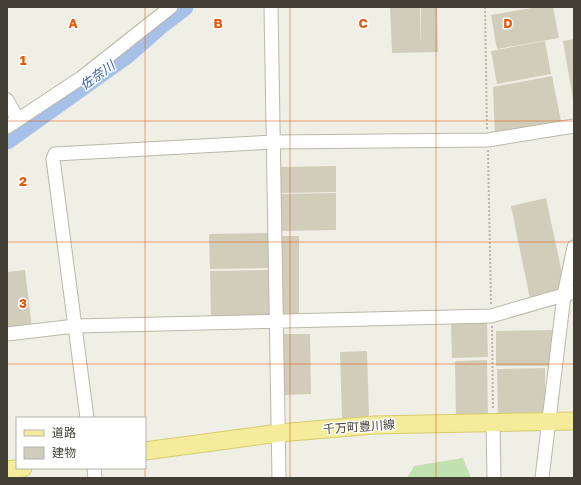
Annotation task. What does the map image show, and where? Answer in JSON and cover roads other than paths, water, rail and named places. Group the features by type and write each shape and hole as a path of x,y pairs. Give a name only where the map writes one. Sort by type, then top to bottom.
{"main road":[{"name":"千万町豊川線","path":"146,451 279,433 374,425 574,421"}],"street":[{"path":"7,100 12,124 81,78 171,7"},
{"path":"271,7 279,478"},
{"path":"87,417 53,159 56,154 274,142 488,140 574,126"},
{"path":"542,478 549,422 569,294 574,247"},
{"path":"7,334 75,326 491,316 569,294"},
{"path":"493,422 494,478"}],"waterway":[{"name":"佐奈川","path":"7,140 126,55 159,26 184,7"}]}
